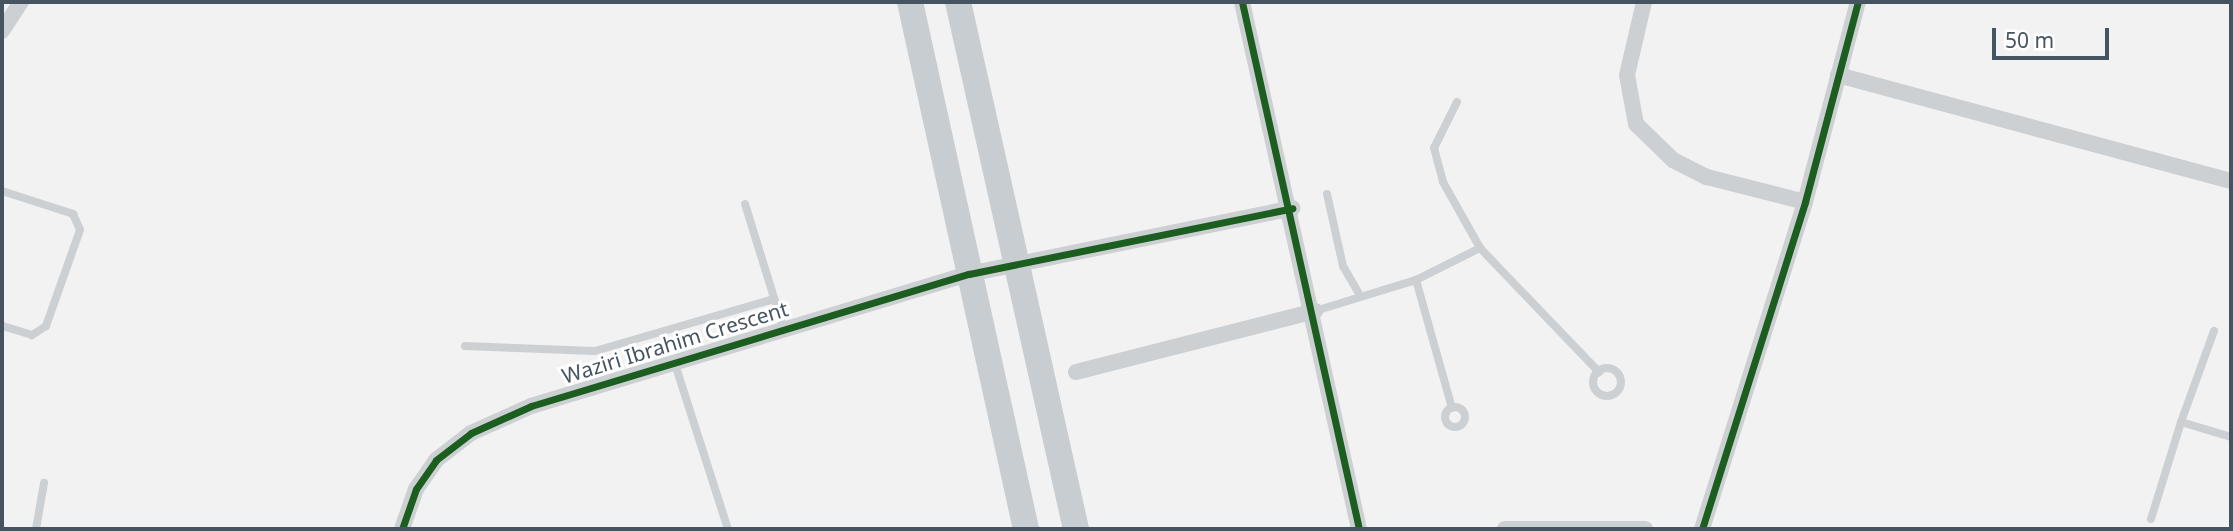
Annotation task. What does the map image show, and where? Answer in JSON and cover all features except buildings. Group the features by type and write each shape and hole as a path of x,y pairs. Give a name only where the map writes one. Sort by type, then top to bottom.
{"main road":[{"path":"910,2 1026,529"},
{"path":"958,2 1012,266 1076,529"}],"street":[{"path":"2,31 22,2"},
{"path":"1242,2 1315,311 1359,529"},
{"path":"1644,2 1627,75 1636,124 1673,160 1707,177 1805,202"},
{"path":"1702,529 1805,202 1858,2"},
{"path":"1838,75 2231,181"},
{"name":"Waziri Ibrahim Crescent","path":"402,529 416,489 436,460 471,433 531,405 673,358 969,274 1292,208"},
{"path":"1076,372 1315,311"},
{"path":"1505,529 1644,529"}],"lane":[{"path":"1457,102 1434,148 1435,160 1480,247 1599,372"},
{"path":"2,191 72,214 80,230 46,326 32,335 2,326"},
{"path":"1327,194 1343,266 1360,295"},
{"path":"745,204 783,327"},
{"path":"1315,311 1416,280 1480,247"},
{"path":"1416,280 1452,408"},
{"path":"465,346 595,351 774,299"},
{"path":"2151,519 2181,422 2214,331"},
{"path":"673,358 728,529"},
{"path":"2181,422 2231,437"},
{"path":"36,529 44,483"}],"cycle path":[{"path":"1242,2 1359,529"},
{"path":"1702,529 1805,202 1858,2"},
{"path":"402,529 416,489 436,460 471,433 531,406 969,274 1292,208"}]}
